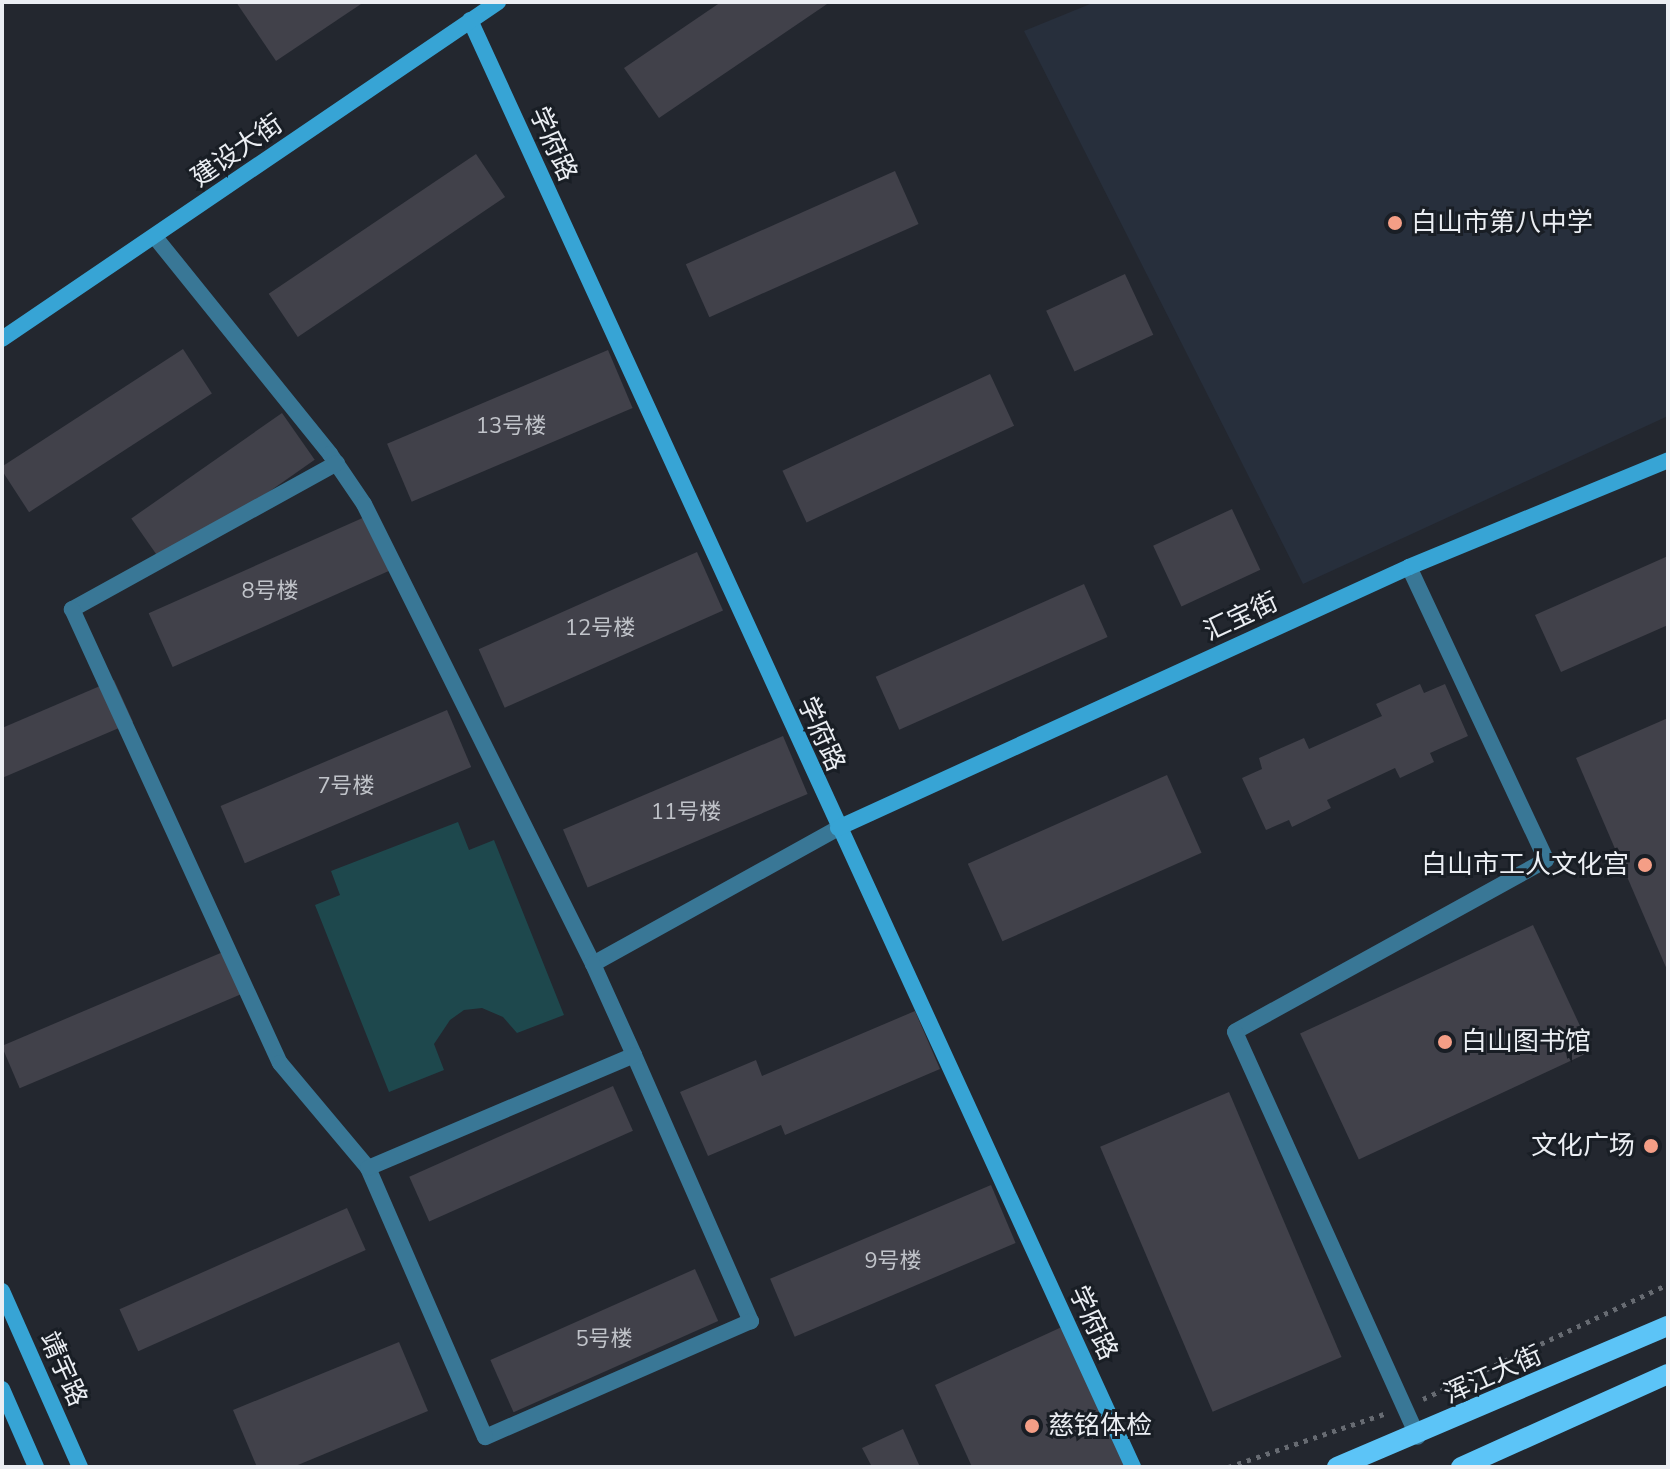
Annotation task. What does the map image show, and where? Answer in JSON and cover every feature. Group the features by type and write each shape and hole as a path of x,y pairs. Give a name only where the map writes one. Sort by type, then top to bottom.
{"main road":[{"name":"浑江大街","path":"1337,1467 1418,1437 1668,1326"},
{"path":"1461,1467 1668,1374"}],"street":[{"name":"建设大街","path":"2,339 498,2"},
{"name":"学府路","path":"470,20 1133,1467"},
{"path":"155,237 337,463 364,504 593,964 751,1321 485,1437 368,1168 280,1063 72,609 337,463"},
{"name":"汇宝街","path":"838,828 1409,567 1668,460"},
{"path":"1409,567 1546,860 1235,1032 1418,1437"},
{"path":"593,964 838,828"},
{"path":"368,1168 634,1055"},
{"name":"靖宇路","path":"2,1291 80,1467"},
{"path":"2,1389 36,1467"}],"path":[{"path":"1228,1467 1405,1407 1668,1284"}],"shaded area":[{"name":"白山市第八中学","path":"1095,2 1668,2 1668,416 1303,584 1024,31"},
{"path":"458,822 469,850 494,840 564,1015 517,1033 503,1017 482,1008 464,1010 450,1020 434,1044 444,1070 389,1092 315,905 340,895 331,871"}],"building":[{"path":"236,2 364,2 276,61"},
{"path":"721,2 830,2 659,118 624,68"},
{"path":"476,154 505,197 298,337 269,294"},
{"path":"895,171 919,224 709,317 686,264"},
{"path":"1125,274 1153,335 1074,371 1046,311"},
{"path":"183,349 212,393 29,512 2,467"},
{"path":"608,350 633,408 412,502 387,444"},
{"path":"990,374 1014,426 807,522 782,471"},
{"path":"282,413 315,460 164,565 131,519"},
{"path":"1232,509 1260,570 1181,606 1153,546"},
{"path":"367,516 391,570 173,667 149,613"},
{"path":"697,552 723,610 505,708 479,649"},
{"path":"1668,556 1668,625 1561,672 1535,615"},
{"path":"1084,584 1108,637 899,730 876,677"},
{"path":"114,680 133,722 2,778 2,728"},
{"path":"1420,684 1424,693 1445,684 1468,736 1430,753 1434,762 1400,778 1395,768 1327,800 1331,808 1292,827 1289,820 1266,830 1242,778 1262,769 1259,758 1304,738 1309,749 1382,716 1376,704"},
{"path":"447,710 471,767 245,863 221,806"},
{"name":"白山市工人文化宫","path":"1668,718 1668,972 1576,758"},
{"path":"783,736 808,794 588,887 563,829"},
{"path":"1167,775 1202,853 1002,941 968,864"},
{"name":"白山图书馆","path":"1533,925 1592,1051 1359,1160 1300,1034"},
{"path":"230,949 248,991 20,1088 2,1046"},
{"path":"915,1011 940,1069 785,1135 781,1125 708,1156 680,1092 756,1060 762,1076"},
{"path":"613,1086 633,1131 429,1221 409,1177"},
{"path":"1229,1092 1342,1357 1213,1412 1100,1147"},
{"path":"991,1185 1016,1243 795,1337 770,1279"},
{"path":"347,1208 366,1250 138,1351 120,1309"},
{"path":"695,1269 718,1321 514,1412 490,1360"},
{"name":"慈铭体检","path":"1064,1326 1129,1467 972,1467 935,1385"},
{"path":"399,1342 428,1411 293,1467 257,1467 233,1410"},
{"path":"903,1429 920,1467 872,1467 862,1448"}],"place":[{"name":"白山市第八中学","path":"1395,223"},
{"name":"白山市工人文化宫","path":"1645,865"},
{"name":"白山图书馆","path":"1445,1042"},
{"name":"文化广场","path":"1651,1146"},
{"name":"慈铭体检","path":"1032,1426"}]}
